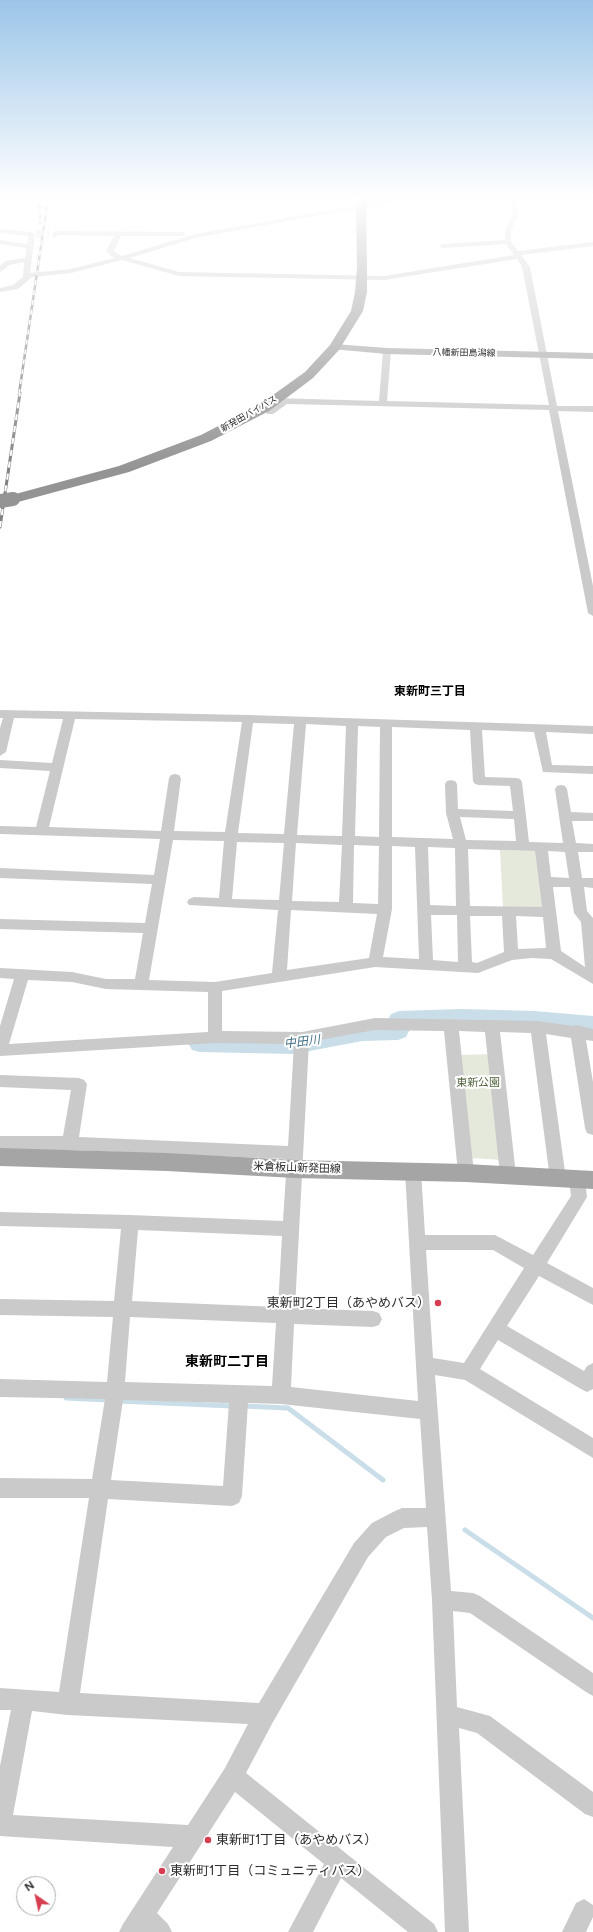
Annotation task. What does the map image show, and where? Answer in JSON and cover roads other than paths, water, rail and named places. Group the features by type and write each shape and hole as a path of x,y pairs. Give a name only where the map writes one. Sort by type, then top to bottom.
{"highway":[{"name":"新発田バイパス","path":"6,500 102,476 161,456 276,405 309,375 335,348 357,311 360,289"}],"main road":[{"name":"八幡新田島潟線","path":"335,348 387,351 593,356"},
{"name":"米倉板山新発田線","path":"0,1157 151,1161 296,1161 413,1171 508,1175 576,1180"}],"street":[{"path":"531,289 593,613"},
{"path":"383,404 387,351"},
{"path":"276,405 383,404 593,409"},
{"path":"0,752 4,715 300,720 593,730"},
{"path":"41,832 70,715"},
{"path":"225,903 231,837 248,719"},
{"path":"279,977 300,720"},
{"path":"346,907 352,722"},
{"path":"375,962 385,909 386,723"},
{"path":"476,726 479,781 516,782 523,846"},
{"path":"539,728 547,769 593,770"},
{"path":"0,764 58,767"},
{"path":"140,986 167,835 175,778"},
{"path":"451,784 452,813 460,844 465,968"},
{"path":"561,789 581,914 588,921 592,953 593,979"},
{"path":"452,813 519,815"},
{"path":"565,816 593,817"},
{"path":"0,830 593,848"},
{"path":"421,843 426,966"},
{"path":"540,846 554,954"},
{"path":"0,874 159,880"},
{"path":"545,882 593,883"},
{"path":"194,902 385,909"},
{"path":"424,910 549,912"},
{"path":"509,912 511,955"},
{"path":"0,924 151,928"},
{"path":"0,973 72,977 106,984 214,987 375,962 478,968 511,955 532,953 554,954 593,979"},
{"path":"23,974 0,1050 215,1037 302,1038 375,1024 451,1027 538,1027 593,1034"},
{"path":"214,987 215,1037"},
{"path":"451,1027 466,1173"},
{"path":"492,1027 508,1175"},
{"path":"468,1372 579,1197 538,1027"},
{"path":"577,1031 593,1128"},
{"path":"281,1395 296,1161 302,1038"},
{"path":"0,1082 79,1084 70,1143"},
{"path":"0,1143 70,1143 296,1161"},
{"path":"413,1171 442,1600 457,1932"},
{"path":"0,1218 291,1229"},
{"path":"68,1704 102,1489 115,1392 130,1222"},
{"path":"417,1242 495,1243 536,1264 593,1297"},
{"path":"0,1307 122,1309 286,1317 373,1319"},
{"path":"496,1329 587,1383 593,1372"},
{"path":"425,1365 468,1372 593,1449"},
{"path":"0,1388 281,1395 429,1411"},
{"path":"0,1488 102,1489 232,1496 239,1394"},
{"path":"160,1932 137,1924 233,1776 265,1714 361,1550 379,1530 402,1518 436,1518"},
{"path":"442,1600 472,1603 593,1685"},
{"path":"0,1699 265,1714"},
{"path":"23,1701 0,1825 194,1837"},
{"path":"448,1715 482,1724 593,1806"},
{"path":"233,1776 426,1932"},
{"path":"300,1932 338,1860"},
{"path":"574,1932 584,1911"}],"waterway":[{"name":"中田川","path":"200,1043 294,1045 362,1032 398,1031 399,1020 461,1018 534,1020 593,1025"},
{"path":"66,1398 108,1400"},
{"path":"118,1401 232,1406"},
{"path":"244,1406 288,1408 383,1480"},
{"path":"465,1530 593,1618"}],"railway":[{"path":"19,394 35,289"},
{"path":"0,527 20,393"}],"place":[{"name":"東新町2丁目（あやめバス）","path":"438,1303"},
{"name":"東新町1丁目（あやめバス）","path":"208,1840"},
{"name":"東新町1丁目（コミュニティバス）","path":"162,1871"}],"district":[{"name":"東新町三丁目","path":"430,691"},
{"name":"東新町二丁目","path":"227,1362"}],"park label":[{"name":"東新公園","path":"478,1083"}]}
